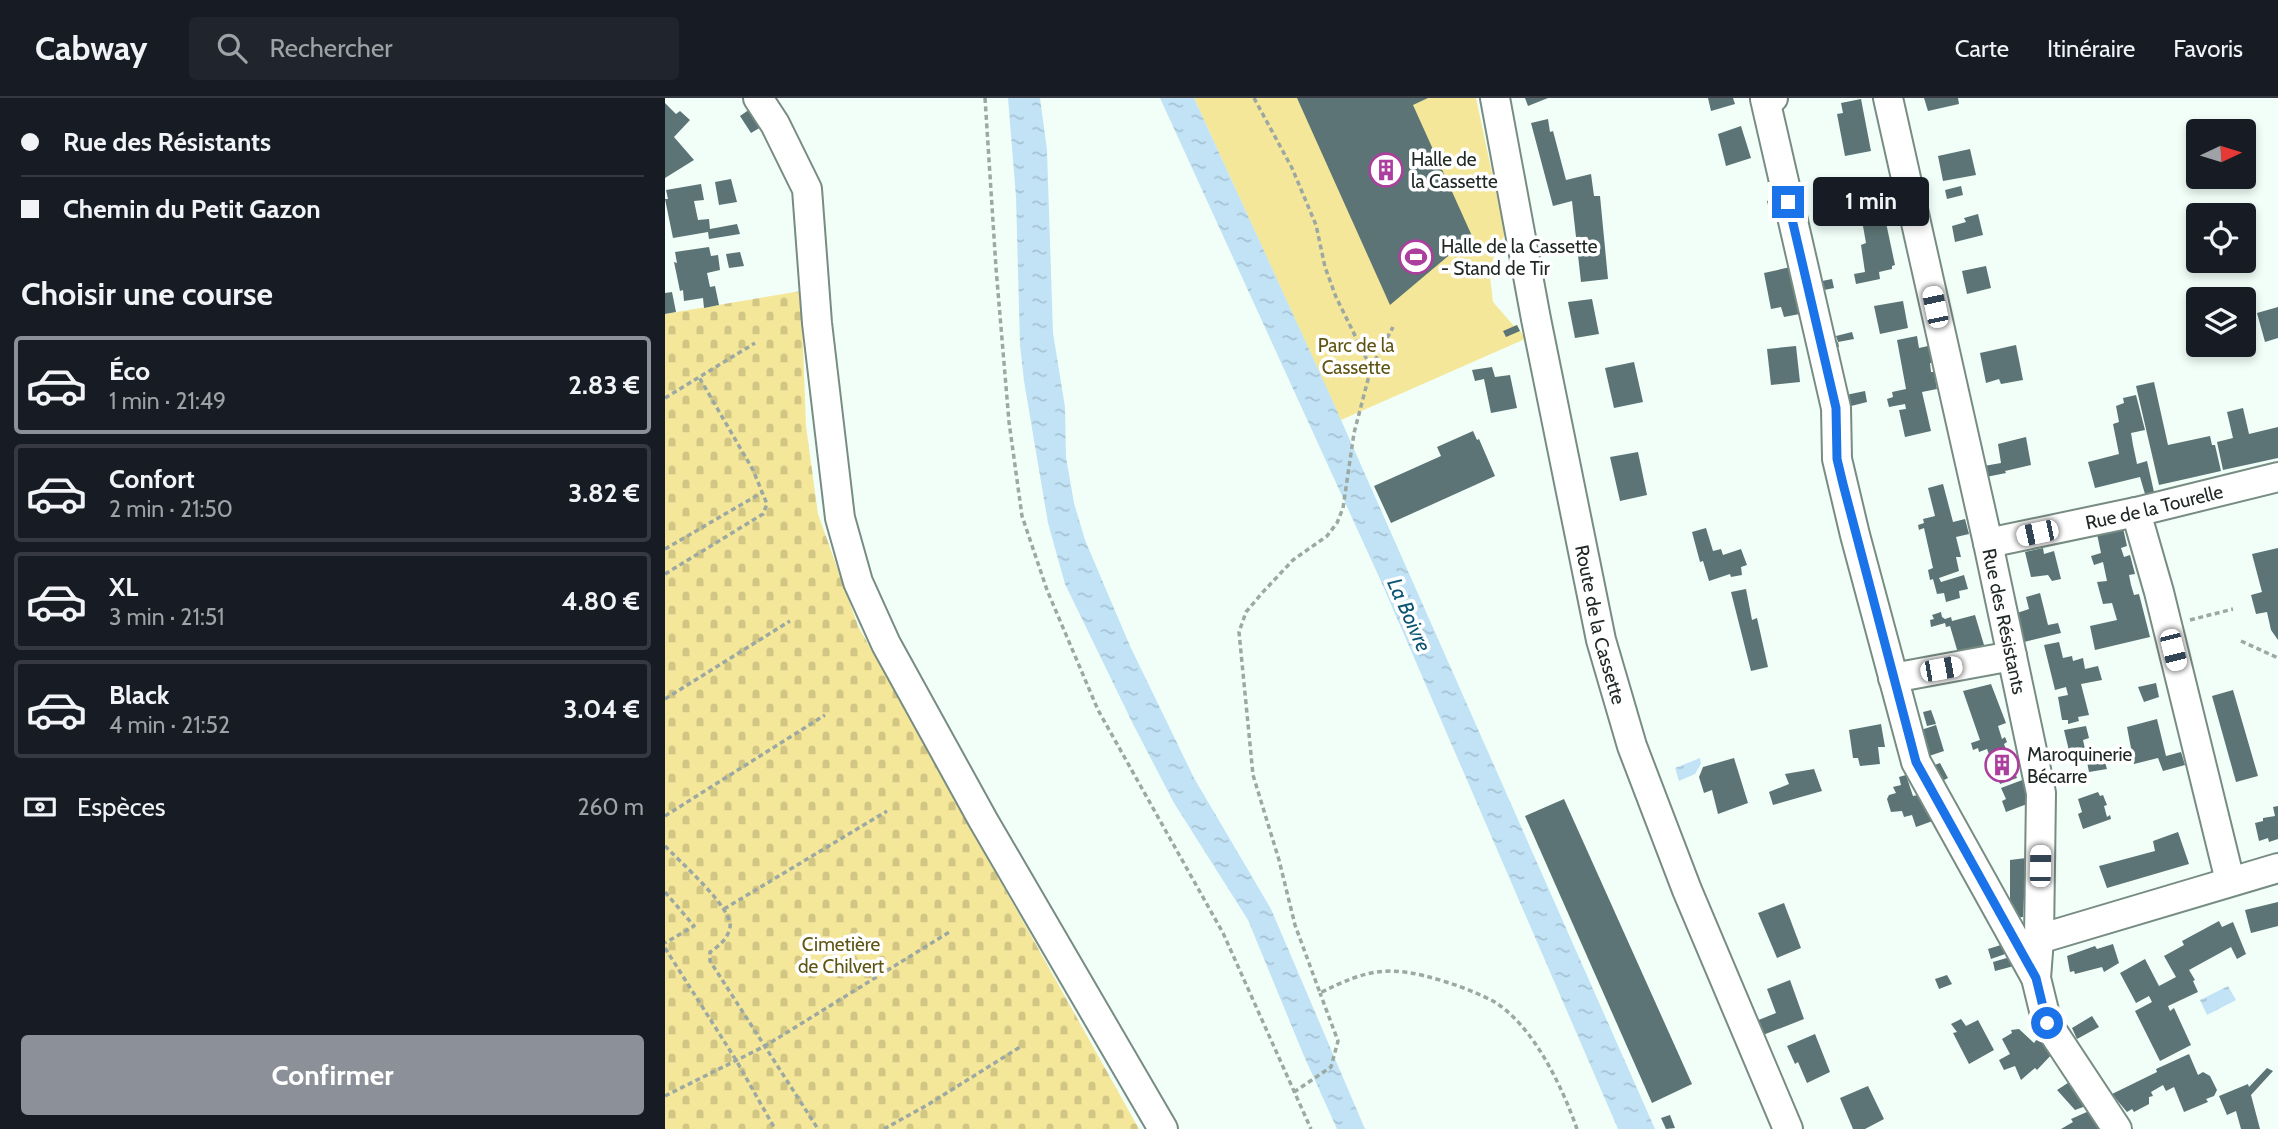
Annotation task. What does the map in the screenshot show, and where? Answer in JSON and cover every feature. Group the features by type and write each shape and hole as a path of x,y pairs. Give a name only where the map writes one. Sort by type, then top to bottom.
{"street":[{"path":"758,98 775,124 807,189 817,323 840,518 857,582 886,644 983,820 1163,1129"},
{"name":"Route de la Cassette","path":"1495,98 1538,332 1601,640 1632,746 1687,890 1788,1129"},
{"path":"1773,98 1765,99 1836,408 1837,459 1854,535 1916,762 2036,978"},
{"name":"Rue des Résistants","path":"1888,98 2041,793 2036,978 2047,1023 2117,1129"},
{"name":"Rue de la Tourelle","path":"1988,543 2136,512 2278,477"},
{"path":"2136,512 2231,881"},
{"path":"1893,678 2012,656"},
{"path":"2039,939 2278,868"}],"path":[{"path":"985,98 999,310 1009,422 1022,516 1047,590 1098,710 1223,933 1311,1129"},
{"path":"1254,98 1292,168 1315,225 1332,287 1371,368"},
{"path":"1294,1092 1331,1067 1338,1041 1295,925 1279,860 1253,775 1239,654 1239,632 1246,612 1262,593 1293,560 1327,536 1337,523 1343,508 1354,433 1371,368 1393,327"},
{"path":"665,398 755,343"},
{"path":"665,574 763,514 767,504 753,470 699,377"},
{"path":"665,549 763,492"},
{"path":"2167,625 2233,609"},
{"path":"665,699 790,621"},
{"path":"2241,641 2278,658"},
{"path":"665,816 825,715"},
{"path":"724,909 887,811"},
{"path":"665,846 729,916 730,926 723,943 710,952 710,961 818,1129"},
{"path":"665,892 694,926 665,943"},
{"path":"665,1096 765,1046 951,931"},
{"path":"665,948 736,1060 775,1129"},
{"path":"1320,993 1346,980 1376,971 1397,970 1461,986 1494,1002 1514,1019 1539,1050 1557,1081 1577,1129"},
{"path":"884,1129 1020,1047"}],"green space":[{"name":"Parc de la Cassette","path":"1194,98 1476,98 1505,234 1489,268 1493,302 1514,326 1517,325 1525,339 1341,420"},
{"name":"Cimetière de Chilvert","path":"801,291 806,426 818,514 858,626 1139,1129 665,1129 665,314"}],"water":[{"path":"1008,98 1040,98 1047,150 1053,333 1065,407 1066,457 1074,503 1085,540 1130,646 1194,778 1271,909 1365,1129 1337,1129 1248,920 1174,803 1065,584 1048,523 1024,381 1020,345 1016,197"},
{"name":"La Boivre","path":"1160,98 1194,98 1330,395 1655,1129 1618,1129 1380,579"},
{"path":"1700,758 1701,764 1695,774 1679,781 1675,768"},
{"path":"2228,986 2236,1000 2207,1015 2200,1000"}],"building":[{"name":"Halle de la Cassette","path":"1297,98 1428,98 1413,105 1472,236 1390,305"},
{"path":"1525,98 1548,98 1528,106"},
{"path":"1708,98 1733,98 1735,104 1711,111"},
{"path":"1924,98 1958,98 1959,104 1928,111"},
{"path":"1861,99 1871,151 1845,156 1837,114 1843,113 1841,103"},
{"path":"665,103 676,114 680,111 690,120 674,137 694,160 665,178"},
{"path":"750,109 761,127 751,133 740,116"},
{"path":"1548,119 1566,180 1591,174 1594,196 1600,196 1608,279 1581,282 1572,201 1553,206 1531,123"},
{"path":"1741,126 1751,158 1726,166 1718,134"},
{"path":"1970,149 1976,175 1943,181 1938,156"},
{"path":"731,179 737,202 719,205 715,182"},
{"path":"701,184 704,200 694,201 698,220 709,219 710,229 737,224 740,234 709,239 708,232 673,238 665,199 668,199 666,190"},
{"path":"1878,185 1881,201 1835,209 1834,200 1848,198 1846,192"},
{"path":"1961,186 1963,195 1947,199 1945,190"},
{"path":"1781,197 1784,210 1770,213 1767,201"},
{"path":"1880,205 1895,265 1892,269 1879,272 1880,279 1856,284 1854,274 1865,272 1861,245 1866,243 1860,209"},
{"path":"1978,214 1983,235 1955,242 1952,226 1966,222 1964,218"},
{"path":"709,247 711,256 718,255 720,270 707,273 710,287 715,286 719,305 704,308 703,298 684,301 674,262 677,263 675,252"},
{"path":"740,252 744,266 729,268 726,254"},
{"path":"1795,266 1805,313 1784,317 1781,307 1771,309 1764,273"},
{"path":"1986,266 1991,288 1967,294 1962,271"},
{"path":"1832,279 1834,288 1819,291 1817,282"},
{"path":"672,292 676,312 665,314 665,293"},
{"path":"1592,299 1599,334 1575,338 1568,302"},
{"path":"1903,301 1908,328 1880,334 1874,306"},
{"path":"2278,307 2278,338 2265,342 2257,313"},
{"path":"1517,325 1520,331 1506,337 1503,331"},
{"path":"1852,332 1854,339 1838,342 1836,336"},
{"path":"1917,336 1919,348 1928,346 1931,372 1934,372 1937,389 1922,392 1931,431 1905,437 1899,410 1906,409 1905,404 1889,407 1887,399 1893,397 1892,392 1906,389 1897,340"},
{"path":"2016,345 2023,380 2001,384 1999,379 1986,383 1980,353"},
{"path":"1796,346 1800,382 1771,385 1767,349"},
{"path":"1634,362 1643,402 1614,408 1605,368"},
{"path":"1492,367 1495,377 1510,375 1517,408 1491,413 1484,379 1475,381 1472,370"},
{"path":"2154,382 2168,445 2210,436 2221,471 2159,485 2136,386"},
{"path":"1865,391 1867,402 1843,408 1841,396"},
{"path":"2136,395 2145,430 2131,433 2133,445 2137,464 2147,461 2154,492 2145,494 2140,477 2095,488 2088,462 2119,454 2113,424 2119,422 2116,406 2124,403 2123,398"},
{"path":"2243,408 2249,434 2278,427 2278,458 2223,470 2217,442 2233,438 2227,412"},
{"path":"1473,431 1495,476 1391,523 1374,486 1441,456 1437,447"},
{"path":"2026,437 2031,465 1986,477 1984,466 2001,463 1998,444"},
{"path":"1638,452 1647,495 1620,501 1610,457"},
{"path":"1943,484 1953,522 1965,519 1969,534 1956,537 1961,557 1956,557 1959,571 1939,578 1941,582 1964,575 1968,589 1959,591 1960,598 1946,602 1944,593 1937,594 1933,579 1930,580 1928,570 1933,568 1924,528 1919,530 1918,525 1924,523 1923,519 1935,516 1928,488"},
{"path":"1706,528 1713,551 1721,549 1723,555 1741,549 1747,565 1741,567 1742,575 1731,577 1730,574 1709,581 1703,561 1700,562 1692,532"},
{"path":"2123,528 2127,546 2121,548 2124,557 2130,555 2135,574 2129,575 2131,585 2134,595 2139,594 2150,637 2095,650 2090,626 2117,620 2112,603 2103,604 2097,582 2107,581 2103,562 2094,565 2091,556 2101,553 2097,534"},
{"path":"2043,548 2044,554 2054,551 2061,579 2052,581 2048,575 2031,577 2025,552"},
{"path":"2278,548 2278,640 2271,630 2267,612 2256,614 2251,595 2262,592 2252,554"},
{"path":"1746,589 1752,620 1757,618 1768,667 1751,671 1731,592"},
{"path":"2040,593 2048,625 2058,623 2061,633 2024,642 2017,613 2029,609 2026,597"},
{"path":"1941,612 1942,617 1951,617 1952,621 1975,615 1984,645 1958,653 1950,626 1946,627 1945,623 1931,627 1930,620 1934,619 1932,615"},
{"path":"2059,642 2063,658 2072,656 2073,661 2083,658 2085,669 2098,666 2102,680 2081,684 2089,715 2078,717 2079,721 2068,724 2068,720 2062,720 2058,697 2068,695 2066,687 2055,690 2044,645"},
{"path":"2156,683 2159,697 2144,702 2138,687"},
{"path":"1991,684 2006,723 1998,726 2002,739 2005,737 2007,742 2004,744 2017,778 2000,784 1987,749 1979,752 1978,748 1973,750 1971,743 1980,740 1963,691"},
{"path":"2233,690 2258,776 2236,782 2212,696"},
{"path":"1931,710 1936,724 1927,726 1923,712"},
{"path":"2157,719 2166,756 2181,752 2185,765 2163,771 2158,758 2134,764 2127,727"},
{"path":"1881,724 1885,747 1878,747 1880,764 1860,766 1858,758 1853,758 1849,730"},
{"path":"1936,725 1944,751 1929,756 1921,730"},
{"path":"2086,726 2089,738 2083,740 2087,758 2072,763 2064,730"},
{"path":"1734,758 1748,803 1718,814 1712,790 1704,793 1699,777 1703,767"},
{"path":"2104,759 2107,769 2089,772 2087,762"},
{"path":"1940,763 1948,778 1940,782 1932,766"},
{"path":"1814,769 1822,791 1773,805 1769,792 1789,784 1785,774"},
{"path":"1906,775 1913,796 1918,795 1941,818 1916,827 1912,815 1904,817 1902,811 1891,812 1887,799 1889,795 1896,793 1893,787 1901,785 1899,777"},
{"path":"2025,779 2027,804 2006,812 2002,801 2006,799 2001,788"},
{"path":"2098,792 2100,796 2103,795 2107,805 2104,806 2107,817 2110,815 2111,819 2083,829 2078,814 2082,812 2078,799"},
{"path":"1564,799 1692,1084 1652,1103 1525,816"},
{"path":"2278,806 2278,839 2259,841 2255,823 2275,816 2273,807"},
{"path":"2178,832 2189,864 2107,888 2099,866 2155,851 2153,841"},
{"path":"2026,858 2023,917 2013,918 2014,905 2010,904 2010,860"},
{"path":"2278,902 2278,926 2251,933 2245,910"},
{"path":"1784,903 1801,948 1777,958 1758,913"},
{"path":"2219,921 2222,927 2233,922 2246,954 2237,959 2231,947 2189,970 2198,992 2168,1006 2170,1011 2174,1008 2191,1045 2160,1061 2135,1011 2152,1002 2149,996 2136,1003 2120,973 2145,959 2159,986 2176,977 2164,956 2184,945 2182,941"},
{"path":"2004,944 2008,953 1991,959 1988,949"},
{"path":"2113,944 2119,963 2104,972 2102,967 2075,974 2074,971 2070,972 2067,956 2095,946 2097,949"},
{"path":"2010,957 2014,966 1995,971 1993,962"},
{"path":"1947,975 1952,984 1939,989 1935,979"},
{"path":"1790,980 1804,1019 1763,1035 1756,1021 1776,1013 1767,989"},
{"path":"2092,1016 2099,1027 2077,1039 2072,1028"},
{"path":"1961,1019 1966,1026 1978,1020 1994,1050 1969,1064 1953,1033 1957,1032 1951,1024"},
{"path":"2019,1029 2034,1043 2039,1036 2054,1052 2037,1070 2035,1068 2021,1080 2015,1066 2004,1070 1999,1060 2010,1054 2002,1039 2012,1033 2011,1030"},
{"path":"1815,1034 1830,1072 1807,1083 1787,1046"},
{"path":"2189,1054 2198,1075 2203,1072 2210,1076 2217,1090 2214,1096 2206,1099 2208,1102 2184,1112 2174,1087 2166,1091 2163,1085 2151,1092 2153,1096 2149,1097 2149,1104 2134,1112 2132,1109 2127,1112 2112,1094 2157,1072 2156,1069"},
{"path":"2267,1068 2273,1071 2251,1095 2260,1129 2241,1129 2236,1111 2227,1115 2219,1096 2248,1084 2249,1087"},
{"path":"2071,1081 2086,1106 2075,1110 2057,1090"},
{"path":"1868,1086 1884,1119 1865,1129 1853,1129 1840,1098"},
{"path":"2089,1111 2104,1129 2061,1129 2073,1122 2071,1119"},
{"path":"1670,1115 1675,1128 1666,1129 1661,1118"}],"place":[{"name":"Halle de la Cassette","path":"1386,170"},
{"name":"Halle de la Cassette - Stand de Tir","path":"1416,257"},
{"name":"Maroquinerie Bécarre","path":"2002,765"}],"route":[{"path":"1788,202 1836,408 1837,459 1854,535 1916,762 2036,978 2047,1023"}]}
